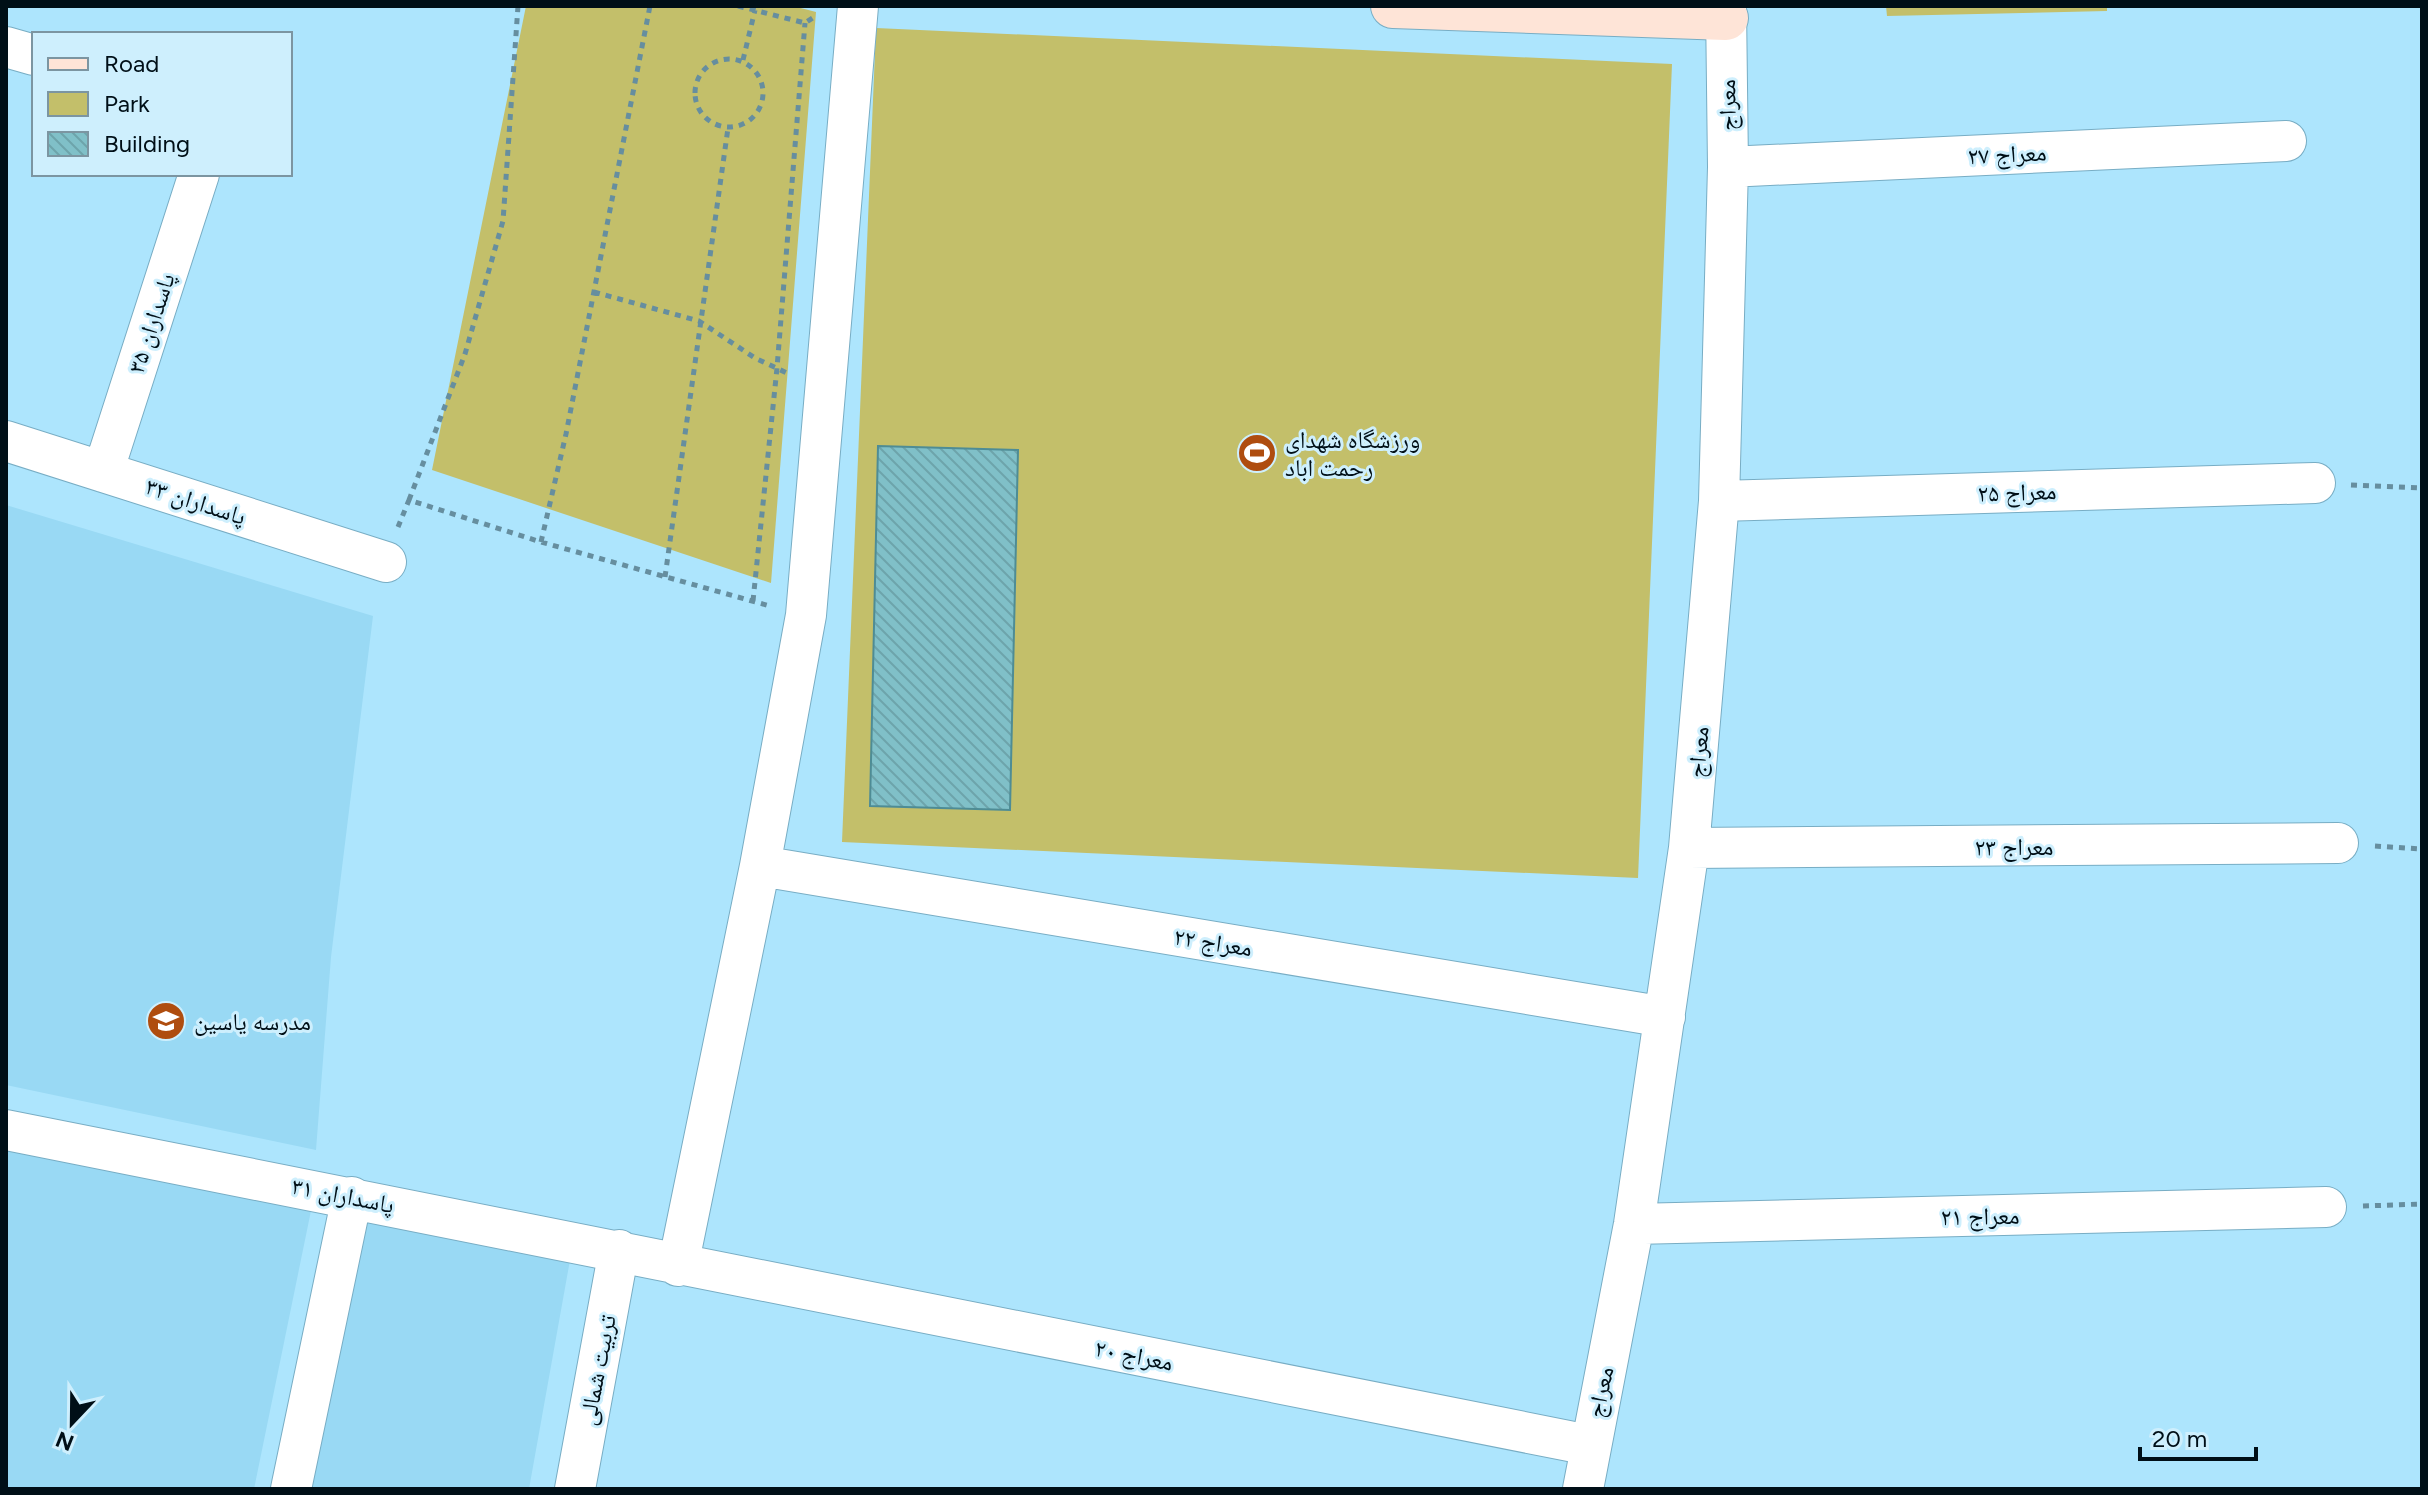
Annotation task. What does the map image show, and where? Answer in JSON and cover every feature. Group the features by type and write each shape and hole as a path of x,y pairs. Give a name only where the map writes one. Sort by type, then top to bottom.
{"street":[{"path":"678,1266 760,866 806,615 858,6"},
{"path":"1393,6 1726,12"},
{"name":"معراج","path":"1583,1489 1589,1445 1634,1224 1689,848 1719,501 1728,167 1726,12"},
{"path":"6,47 32,54"},
{"name":"معراج ۲۷","path":"1728,167 2286,141"},
{"name":"پاسداران ۳۵","path":"103,472 198,176"},
{"name":"پاسداران ۳۳","path":"6,441 386,562"},
{"name":"معراج ۲۵","path":"1719,501 2315,483"},
{"name":"معراج ۲۳","path":"1689,848 2338,843"},
{"name":"معراج ۲۲","path":"760,866 1665,1017"},
{"name":"پاسداران ۳۱","path":"6,1130 619,1250 678,1266"},
{"path":"291,1489 352,1197"},
{"name":"معراج ۲۱","path":"1634,1224 2326,1207"},
{"name":"تربیت شمالی","path":"575,1489 619,1250"},
{"name":"معراج ۲۰","path":"678,1266 1589,1445"}],"path":[{"path":"386,562 465,354 503,221 518,6"},
{"path":"541,542 650,6"},
{"path":"738,6 805,23 830,6"},
{"path":"743,60 755,10"},
{"path":"753,601 777,368 805,23"},
{"path":"718,59 743,60 761,76 764,100 751,121 728,128 706,119 694,97 699,74 718,59"},
{"path":"665,577 728,128"},
{"path":"594,292 699,321 777,368 825,389"},
{"path":"2315,483 2422,488"},
{"path":"409,500 541,542 806,615"},
{"path":"2326,1207 2422,1204"}],"shaded area":[{"path":"6,505 373,616 331,957 316,1150 6,1085"},
{"path":"6,1142 314,1196 254,1489 6,1489"},
{"path":"363,1222 570,1260 529,1489 312,1489"}],"green space":[{"path":"526,6 793,6 816,12 771,583 432,470"},
{"path":"1886,6 2107,6 2107,11 1887,16"},
{"name":"ورزشگاه شهدای رحمت اباد","path":"876,28 1672,64 1638,878 842,842"}],"building":[{"path":"878,446 1018,450 1010,810 870,806"}],"place":[{"name":"ورزشگاه شهدای رحمت اباد","path":"1257,453"},
{"name":"مدرسه یاسین","path":"166,1021"}]}
